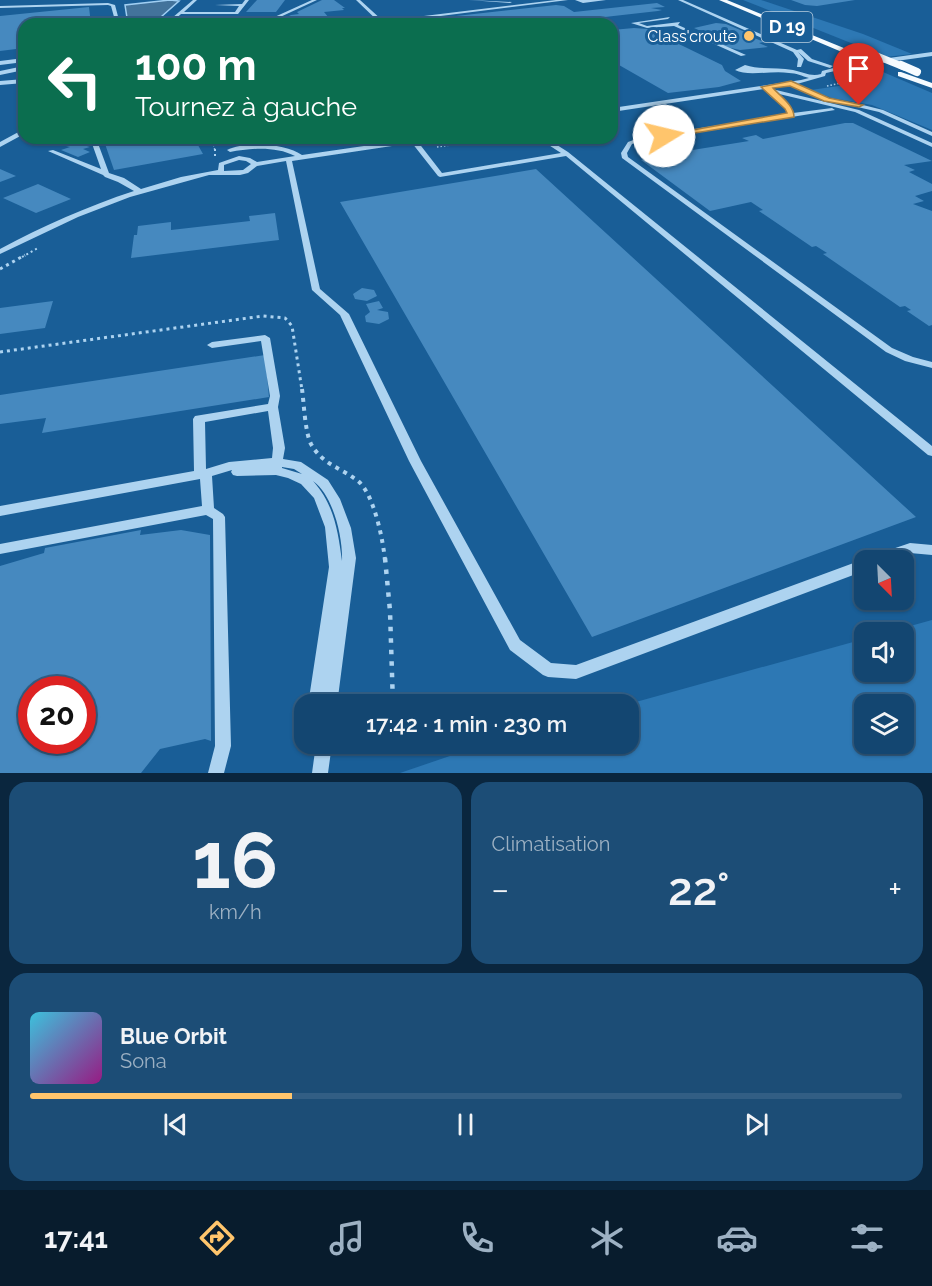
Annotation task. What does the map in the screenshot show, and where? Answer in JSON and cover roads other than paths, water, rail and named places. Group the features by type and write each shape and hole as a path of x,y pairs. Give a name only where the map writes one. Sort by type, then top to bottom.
{"main road":[{"name":"D 19","path":"722,0 932,86"},
{"name":"D 19","path":"737,0 932,78"}],"street":[{"path":"174,18 195,0"},
{"path":"213,9 222,0"},
{"path":"213,9 236,13 247,0"},
{"path":"274,18 315,0"},
{"path":"358,0 378,18"},
{"path":"471,0 528,5"},
{"path":"423,18 563,0"},
{"path":"507,2 563,0"},
{"path":"577,0 585,3 604,0"},
{"path":"680,0 805,53 810,60 831,66"},
{"path":"0,7 108,4 113,5 116,18"},
{"path":"180,13 241,7"},
{"path":"668,18 633,23 647,27 677,24 743,55"},
{"path":"792,48 800,56"},
{"path":"791,71 792,68 799,66 853,65 932,54"},
{"path":"792,56 800,56"},
{"path":"799,66 800,56"},
{"path":"0,63 18,61"},
{"path":"618,109 791,84 823,75 824,72 853,65"},
{"path":"811,67 824,72"},
{"path":"0,74 18,70"},
{"path":"757,70 791,71 797,75 817,77"},
{"path":"12,72 2,78 2,83 18,82"},
{"path":"791,84 797,75"},
{"path":"791,84 827,100 881,111 932,134"},
{"path":"765,87 772,91 857,111 932,145"},
{"path":"772,91 772,95 789,108 791,115"},
{"path":"857,111 826,110 641,139 626,147 624,156 890,350 909,359 932,365"},
{"path":"0,145 18,134"},
{"path":"95,144 107,176"},
{"path":"221,170 221,164 232,159 248,159 255,164 394,144"},
{"path":"417,144 440,175 567,154"},
{"path":"551,144 567,154 932,452"},
{"path":"559,144 567,154"},
{"path":"232,159 229,148 249,146 289,151 302,158"},
{"path":"51,151 121,180 139,191"},
{"path":"289,160 316,290 344,314 415,461 515,645 548,670 576,672 854,569"},
{"path":"0,252 82,212 139,191 221,170 229,173 241,172 251,169 255,164"},
{"path":"176,181 184,190"},
{"path":"212,345 265,338 279,448 277,467"},
{"path":"208,510 199,419 273,407"},
{"path":"0,511 206,473 297,465 324,483 334,499 345,528 349,558 330,694"},
{"path":"277,467 305,481 319,496 331,528 336,567 318,694"},
{"path":"0,549 208,510 219,517 223,746 216,773"},
{"path":"904,550 910,548 932,550"},
{"path":"320,773 323,754"}],"place":[{"name":"Class'croute","path":"749,36"}]}
